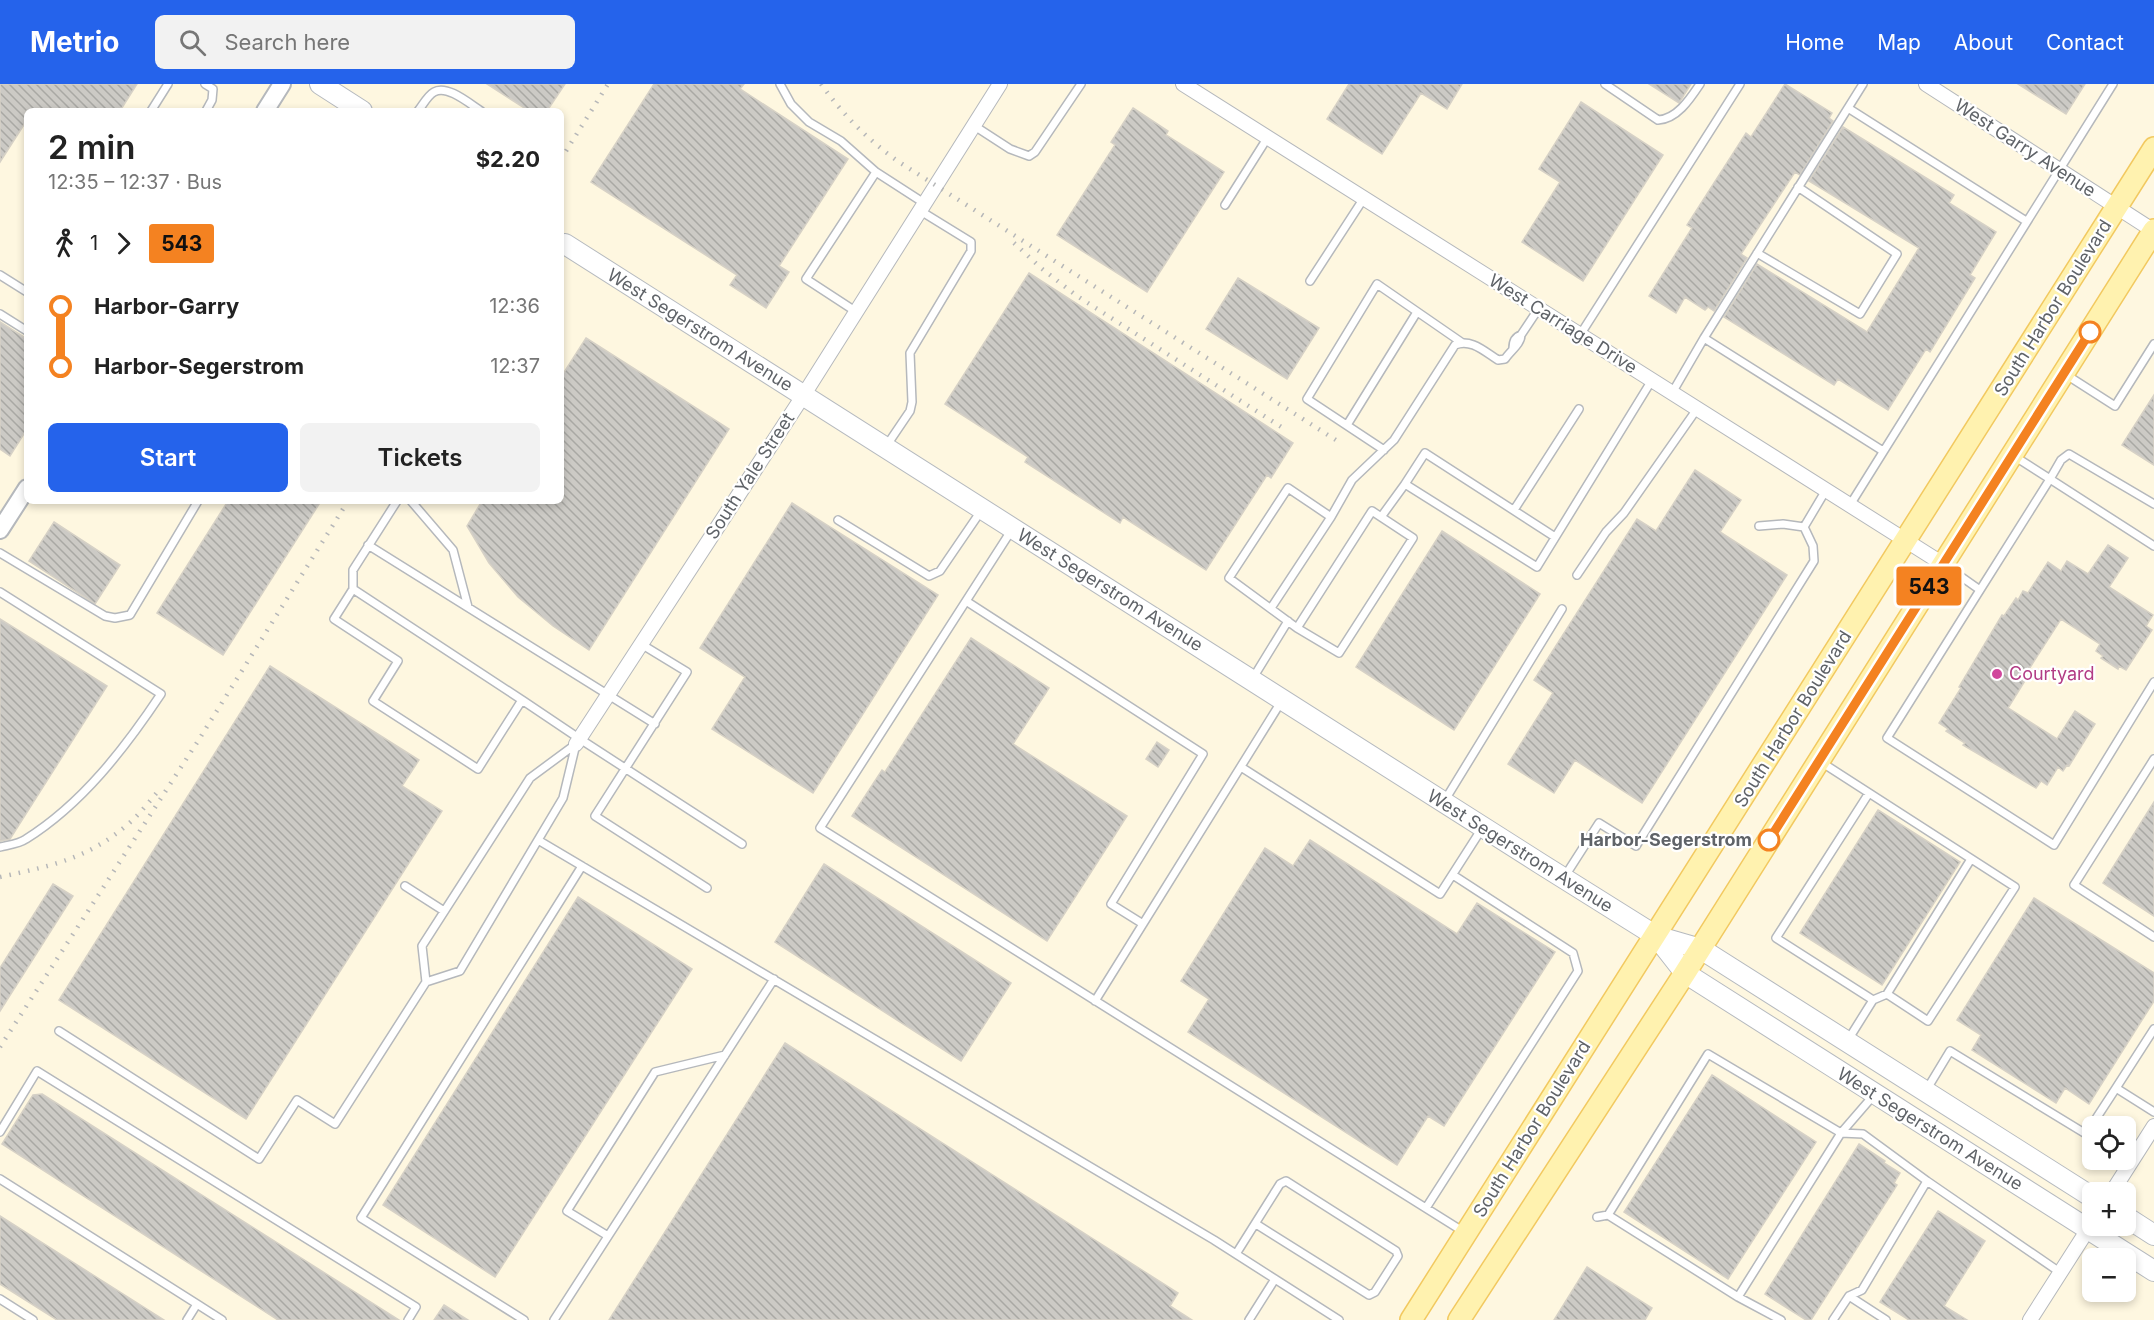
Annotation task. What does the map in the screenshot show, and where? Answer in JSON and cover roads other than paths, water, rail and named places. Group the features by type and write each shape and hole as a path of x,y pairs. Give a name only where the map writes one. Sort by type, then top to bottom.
{"main road":[{"path":"320,84 357,108"},
{"name":"South Harbor Boulevard","path":"1411,1320 2154,148"},
{"path":"1459,1320 1701,949 2154,231"},
{"name":"West Segerstrom Avenue","path":"564,243 1564,879 1656,936 1701,949 2082,1191"},
{"name":"West Segerstrom Avenue","path":"1656,936 1685,973 1875,1094 2082,1221"},
{"path":"2136,1223 2154,1235"},
{"name":"West Segerstrom Avenue","path":"2104,1236 2154,1271"}],"street":[{"path":"267,108 282,84"},
{"name":"South Yale Street","path":"578,742 803,396 1000,84"},
{"name":"West Carriage Drive","path":"1183,84 1943,564"},
{"name":"West Garry Avenue","path":"1926,84 2154,231"},
{"path":"0,531 24,493"},
{"path":"2118,1182 2154,1126"},
{"path":"2030,1320 2084,1236"}],"lane":[{"path":"153,108 168,84"},
{"path":"205,84 213,89 212,100 208,108"},
{"path":"780,84 790,104 809,122 841,141 876,171 971,242 971,251 910,353 912,402 910,411 886,447"},
{"path":"974,125 1010,148 1029,156 1035,152 1081,84"},
{"path":"1605,84 1658,120 1667,120 1690,100 1700,84"},
{"path":"1580,335 1740,84"},
{"path":"1672,393 1863,84"},
{"path":"1850,505 2113,84"},
{"path":"421,108 434,92 441,90 452,93 476,108"},
{"path":"1848,108 2026,221"},
{"path":"1225,206 1268,137"},
{"path":"855,311 806,279 876,171"},
{"path":"1757,253 1860,314 1897,254 1798,188"},
{"path":"1310,281 1364,198"},
{"path":"0,275 24,290"},
{"path":"1384,450 1307,399 1377,284 1461,342 1474,344 1498,360 1505,359 1513,348 1517,336 1521,335 1539,308"},
{"path":"1347,425 1417,312"},
{"path":"0,314 24,329"},
{"path":"1704,338 1882,451"},
{"path":"1271,608 1331,517 1352,480 1395,440 1455,345 1461,342"},
{"path":"2063,373 2115,406 2154,344"},
{"path":"1405,484 1538,567 1652,380"},
{"path":"1514,510 1579,409"},
{"path":"1577,575 1697,409"},
{"path":"1381,517 1425,453 1556,537"},
{"path":"2154,504 2069,454 2061,460 1887,738 2054,845 2154,682"},
{"path":"2012,455 2154,546"},
{"path":"1297,627 1372,511 1413,538 1339,653 1297,627 1288,621 1229,578 1288,488 1331,517"},
{"path":"1804,527 1826,490"},
{"path":"0,553 105,616 115,618 130,615 196,504"},
{"path":"395,504 353,570 353,589 334,619 398,661 373,701 478,769 522,699"},
{"path":"414,504 453,550 468,607"},
{"path":"838,520 929,576 940,571 982,509"},
{"path":"1759,526 1783,524 1804,527"},
{"path":"1564,879 1599,823 1636,846 1814,561 1812,546 1804,527"},
{"path":"1013,529 819,828 1466,1233"},
{"path":"368,545 655,724"},
{"path":"1943,564 1980,590"},
{"path":"353,589 522,699 578,742 626,768 742,844"},
{"path":"0,592 161,694 134,735 74,802 25,841 0,847"},
{"path":"966,601 1203,754 1111,904 1143,924"},
{"path":"1443,802 1562,609"},
{"path":"1252,680 1288,621"},
{"path":"641,644 687,672 595,816 707,888"},
{"path":"1095,1001 1282,700"},
{"path":"426,982 460,971 563,798 578,742"},
{"path":"59,1031 259,1159 297,1100 335,1124 426,982 422,946 444,911 530,778 578,742"},
{"path":"2154,759 2074,885 2154,937"},
{"path":"1819,761 2015,887 1928,1022 1887,994"},
{"path":"1241,767 1440,894 1483,827"},
{"path":"1869,793 1776,938 1873,1000"},
{"path":"538,840 1236,1254 1339,1320"},
{"path":"1847,1041 1873,1000 1887,994 1971,859"},
{"path":"524,1320 361,1218 582,866"},
{"path":"1426,1208 1578,971 1573,953 1453,875"},
{"path":"405,885 444,911"},
{"path":"554,1320 774,979"},
{"path":"1926,1091 1950,1051 2086,1134 2154,1029"},
{"path":"1608,1215 1708,1054 1841,1133 1863,1134 1927,1182 2061,1273"},
{"path":"608,1236 567,1211 655,1072 725,1055"},
{"path":"0,1132 37,1071 416,1307 408,1320"},
{"path":"2116,1088 2154,1112"},
{"path":"1738,1297 1841,1133 1875,1094"},
{"path":"0,1179 222,1320"},
{"path":"1236,1254 1280,1184 1286,1181 1396,1251 1398,1256 1375,1292 1369,1295 1256,1224"},
{"path":"1833,1320 1849,1296 1862,1290 1927,1182"},
{"path":"1597,1217 1608,1215 1738,1297 1781,1320"},
{"path":"1250,1320 1275,1279"},
{"path":"1849,1296 1886,1320"},
{"path":"0,1299 33,1320"},
{"path":"187,1320 197,1304"}],"railway":[{"path":"564,154 608,84"},
{"path":"821,84 857,126 899,162 1339,442"},
{"path":"1014,243 1077,296 1283,428"},
{"path":"0,1047 198,741 346,504"},
{"path":"0,877 68,860 97,846 131,821 159,790"}],"place":[{"name":"Courtyard","path":"1997,674"},
{"name":"Harbor-Segerstrom","path":"1769,840"}]}
